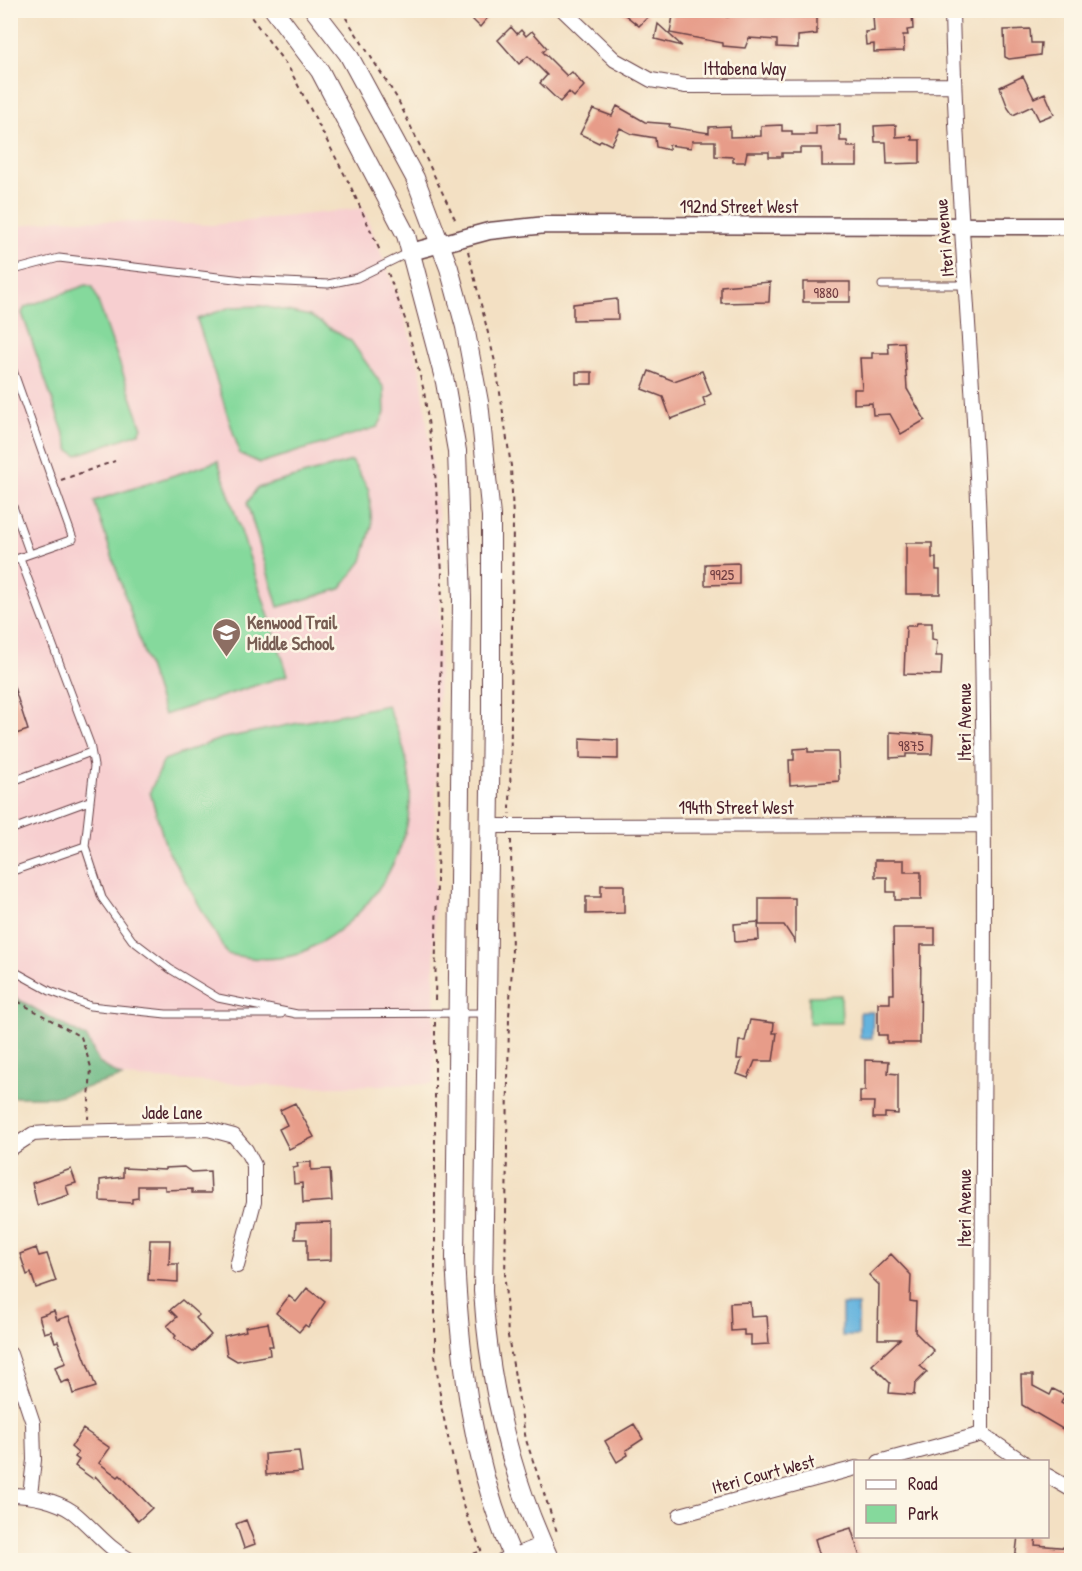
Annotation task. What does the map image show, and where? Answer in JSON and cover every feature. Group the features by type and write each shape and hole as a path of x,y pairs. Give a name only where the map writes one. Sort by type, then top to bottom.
{"main road":[{"path":"274,10 323,77 395,213 411,252 444,382 457,451 462,611 454,1258 458,1333 475,1444 510,1559"},
{"path":"314,10 348,54 408,161 440,242 465,327 479,402 491,516 490,826 483,1292 487,1350 507,1447 525,1503 547,1552"}],"street":[{"name":"Ittabena Way","path":"562,10 615,60 651,80 687,86 954,85"},
{"name":"Iteri Avenue","path":"952,10 961,225 981,587 982,1434"},
{"name":"192nd Street West","path":"411,252 440,242 501,229 546,225 1071,225"},
{"name":"194th Street West","path":"490,826 982,825"},
{"name":"Jade Lane","path":"10,1149 33,1134 87,1130 208,1129 234,1136 246,1150 254,1165 254,1202 237,1266"},
{"path":"10,1354 33,1424 34,1460 30,1495"},
{"path":"883,1460 982,1434 1021,1460"},
{"name":"Iteri Court West","path":"680,1515 854,1468"},
{"path":"1049,1477 1071,1490"},
{"path":"10,1495 30,1495 72,1511 111,1550 130,1560"},
{"path":"510,1559 547,1552"}],"lane":[{"path":"10,271 59,258 243,280 328,284 357,278 411,252"},
{"path":"882,285 966,285"},
{"path":"10,362 73,539 10,561"},
{"path":"10,498 30,554"},
{"path":"20,558 92,752 94,766 85,846 102,898 132,940 170,969 218,998 297,1014"},
{"path":"10,782 92,752"},
{"path":"10,830 89,801"},
{"path":"10,872 85,846"},
{"path":"10,969 51,991 90,1006 166,1014 486,1013"}],"path":[{"path":"246,10 290,70 350,185 386,266 405,319 424,391 435,472 442,572 436,802 435,1355 442,1410 464,1509 485,1560"},
{"path":"53,483 115,461"},
{"path":"10,997 81,1037 91,1067 87,1130"},
{"path":"457,1560 481,1551"}],"shaded area":[{"name":"Kenwood Trail Middle School","path":"363,208 399,299 421,373 442,543 435,829 434,1084 294,1087 122,1077 99,1063 87,1038 11,995 11,228 58,219 212,225"}],"green space":[{"path":"86,285 93,287 142,428 139,433 77,455 70,451 22,313 25,307"},
{"path":"262,306 310,316 351,341 384,388 385,413 378,427 260,463 240,454 197,319 231,307"},
{"path":"218,461 288,675 164,715 94,501"},
{"path":"352,461 369,490 372,526 362,561 340,589 278,607 247,503 257,488"},
{"path":"387,705 406,757 410,800 407,825 400,849 375,894 340,930 295,955 269,959 227,954 166,847 150,792 164,760 220,739"},
{"path":"10,995 87,1038 99,1063 122,1077 54,1097 11,1097"},
{"path":"841,995 842,1023 809,1023 809,996"}],"water":[{"path":"860,1012 873,1012 872,1038 860,1038"},
{"path":"842,1305 858,1305 858,1336 842,1336"}],"building":[{"path":"463,10 494,10 480,27"},
{"path":"619,10 647,10 645,13 649,16 639,26"},
{"path":"674,10 689,13 693,10 728,17 729,15 742,15 742,11 817,14 817,34 798,36 798,48 777,47 777,40 749,38 745,48 723,46 723,43 670,33"},
{"path":"896,10 910,10 912,14 913,29 907,30 908,35 903,35 904,51 874,52 874,44 866,45 865,32 874,31 873,15 896,14"},
{"path":"658,24 682,46 655,39"},
{"path":"511,27 517,34 521,30 526,36 532,31 547,48 543,52 567,76 572,72 584,86 574,97 569,92 560,102 540,83 547,75 528,56 519,64 498,40"},
{"path":"1030,29 1031,43 1041,43 1040,55 1009,59 1005,57 1004,30"},
{"path":"1023,76 1034,98 1045,93 1054,114 1039,120 1032,106 1013,115 1000,87"},
{"path":"617,106 645,122 670,124 669,127 709,133 709,127 730,126 730,137 761,136 761,126 782,125 782,131 792,131 792,135 816,135 816,126 840,125 840,141 847,141 848,147 857,147 857,166 822,166 822,148 800,148 800,153 782,153 782,157 769,157 769,152 747,152 745,162 733,162 733,157 715,156 715,141 692,141 691,148 669,145 669,150 656,147 655,138 632,134 620,128 611,145 601,140 599,143 580,134 593,109 612,116"},
{"path":"896,125 896,137 912,136 912,140 920,140 920,163 887,164 886,142 875,142 874,126"},
{"path":"770,282 769,302 721,303 721,286"},
{"path":"803,282 850,282 850,302 803,302"},
{"path":"617,299 618,319 573,320 573,304"},
{"path":"904,342 907,389 925,420 901,434 890,414 873,415 872,403 854,404 854,389 862,389 860,358 872,358 872,353 889,353 888,343"},
{"path":"649,371 674,381 702,371 711,394 703,398 706,406 671,419 663,397 642,389"},
{"path":"576,372 592,372 592,384 576,384"},
{"path":"906,543 932,543 932,558 936,558 936,570 940,570 940,594 906,594"},
{"path":"739,563 739,584 705,585 705,564"},
{"path":"917,623 932,623 932,639 937,640 936,656 942,656 941,675 904,674 906,626 916,626"},
{"path":"13,684 28,730 10,736 10,685"},
{"path":"890,732 933,735 932,754 906,754 906,757 890,758"},
{"path":"580,738 618,740 618,759 580,758"},
{"path":"808,748 808,752 838,752 839,781 790,785 789,760 794,760 794,749"},
{"path":"875,860 904,860 904,872 921,872 921,900 895,900 895,892 887,892 887,877 875,877"},
{"path":"601,885 624,885 624,913 586,914 586,897 601,897"},
{"path":"759,898 795,898 795,942 784,925 759,925"},
{"path":"758,922 759,940 735,942 734,924"},
{"path":"893,928 935,928 935,945 921,945 920,1043 887,1043 887,1035 878,1035 878,1003 890,1003 890,994 894,994"},
{"path":"750,1020 774,1023 773,1033 777,1033 773,1061 755,1061 748,1078 737,1074 742,1059 737,1059 739,1041 745,1041"},
{"path":"865,1060 889,1061 888,1073 898,1074 898,1114 885,1113 885,1118 873,1118 874,1102 860,1102 860,1091 865,1091"},
{"path":"295,1103 314,1137 289,1149 279,1129 287,1125 280,1110"},
{"path":"311,1162 311,1170 330,1169 332,1201 303,1203 302,1183 294,1184 293,1168 298,1167 297,1163"},
{"path":"184,1167 191,1172 210,1171 211,1193 192,1193 192,1189 165,1190 165,1186 138,1186 138,1198 132,1199 132,1203 100,1201 100,1180 123,1177 123,1168 165,1170 165,1168"},
{"path":"71,1169 76,1183 66,1186 69,1195 37,1205 32,1183"},
{"path":"331,1222 331,1260 307,1261 307,1239 295,1239 296,1223"},
{"path":"150,1240 170,1240 169,1264 178,1264 178,1282 148,1280"},
{"path":"36,1248 39,1256 47,1254 56,1281 36,1288 31,1273 27,1275 20,1254"},
{"path":"891,1254 911,1275 910,1301 916,1302 915,1332 934,1351 920,1366 927,1372 915,1384 914,1395 889,1393 890,1383 872,1365 900,1339 878,1339 879,1285 869,1275"},
{"path":"307,1288 325,1302 308,1327 305,1325 299,1332 276,1313 289,1296 296,1302"},
{"path":"182,1300 199,1315 196,1318 211,1335 193,1352 174,1338 176,1336 167,1326 177,1317 170,1310"},
{"path":"750,1302 751,1317 767,1316 769,1344 751,1345 751,1335 744,1335 744,1330 731,1331 730,1303"},
{"path":"54,1311 57,1320 69,1316 96,1387 73,1394 69,1380 61,1383 55,1367 66,1363 58,1341 55,1342 51,1331 44,1333 39,1316"},
{"path":"268,1323 273,1346 269,1346 270,1355 237,1361 227,1355 224,1336 246,1331 245,1327"},
{"path":"1021,1375 1033,1375 1033,1386 1050,1395 1053,1389 1065,1395 1061,1403 1071,1409 1071,1434 1022,1405"},
{"path":"634,1424 643,1439 626,1450 628,1455 617,1462 605,1441"},
{"path":"83,1429 110,1448 99,1463 118,1477 120,1475 152,1508 138,1521 95,1476 93,1479 75,1466 79,1460 75,1457 78,1453 71,1447"},
{"path":"299,1451 302,1472 266,1475 265,1454"},
{"path":"246,1520 255,1544 244,1548 236,1524"},
{"path":"851,1528 861,1560 821,1560 815,1539"},
{"path":"1018,1538 1036,1538 1035,1545 1071,1548 1071,1560 1015,1560"}],"place":[{"name":"Kenwood Trail Middle School","path":"226,658"}]}
